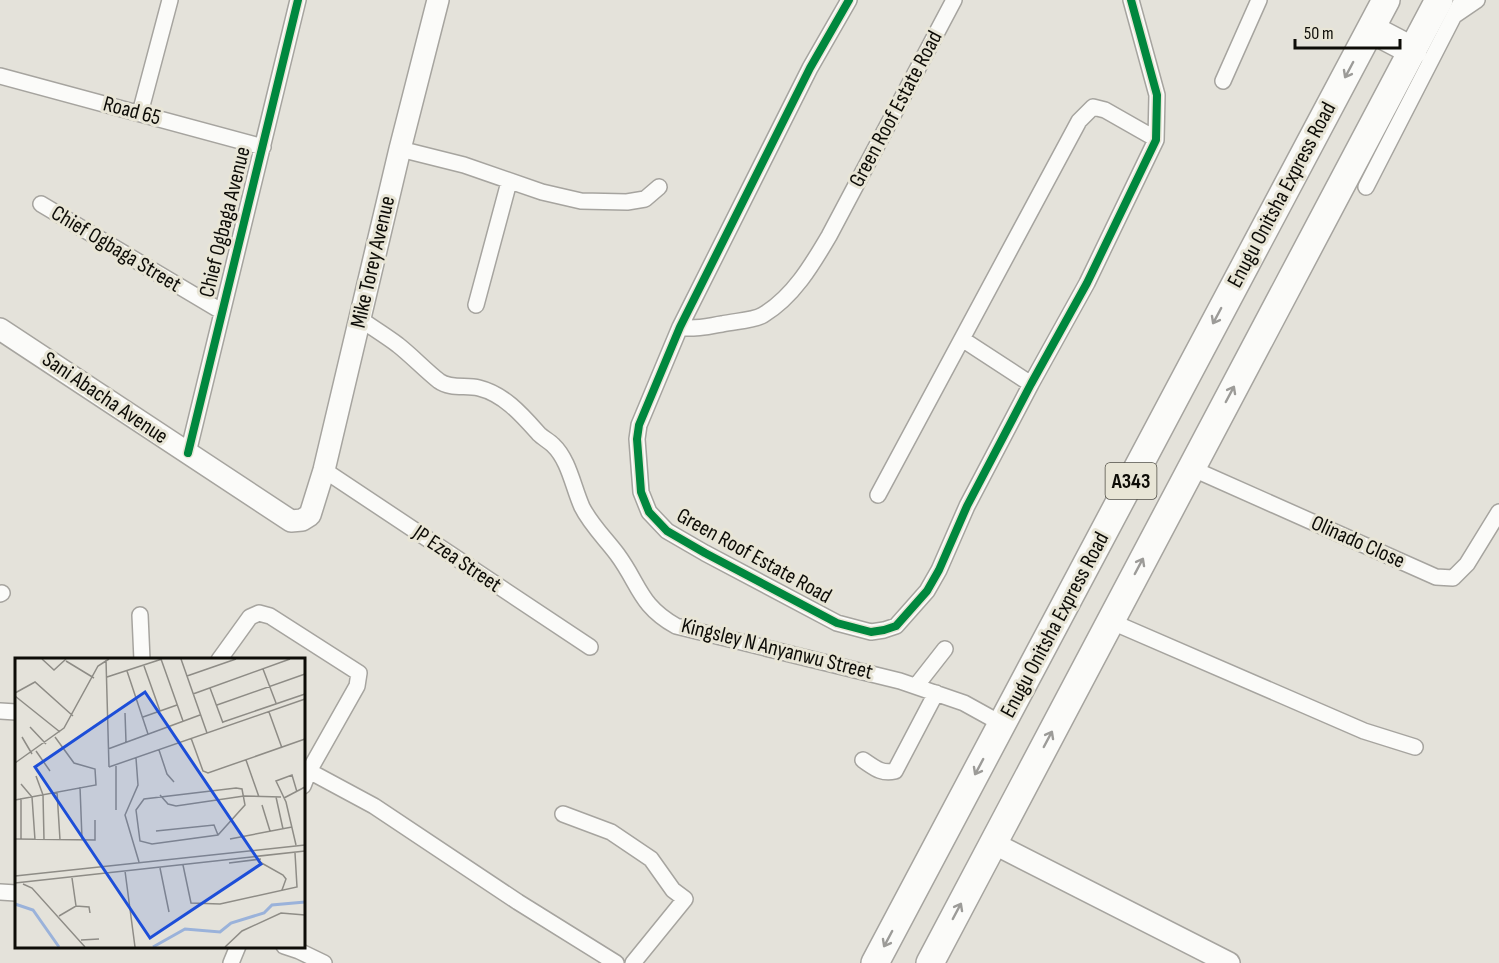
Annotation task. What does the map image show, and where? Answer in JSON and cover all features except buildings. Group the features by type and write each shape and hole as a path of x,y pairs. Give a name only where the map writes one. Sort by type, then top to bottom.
{"highway":[{"name":"Enugu Onitsha Express Road","path":"875,963 1386,0"},
{"name":"Enugu Onitsha Express Road","path":"930,963 1413,51 1447,8"},
{"path":"1371,29 1413,51"}],"main road":[{"name":"Mike Torey Avenue","path":"302,520 310,515 324,470 400,149 438,0"},
{"name":"Sani Abacha Avenue","path":"0,329 291,521 302,520"},
{"path":"993,843 1229,963"}],"street":[{"path":"141,113 170,0"},
{"name":"Chief Ogbaga Avenue","path":"188,453 298,0"},
{"path":"680,327 810,68 849,0"},
{"name":"Green Roof Estate Road","path":"954,0 829,236 808,271 787,295 762,316 688,329 680,327 639,425 637,440 641,492 649,512 667,531 837,622 871,632 896,626 927,591 939,570 967,506 1087,283 1156,139"},
{"path":"878,495 1079,122 1086,113 1093,107 1105,110 1156,139 1156,95 1131,0"},
{"path":"1223,81 1259,0"},
{"path":"1366,187 1447,8 1462,0"},
{"path":"1447,8 1477,0"},
{"name":"Road 65","path":"0,75 263,147"},
{"path":"400,149 464,165 509,182 581,201 627,202 645,199 659,187"},
{"path":"476,305 509,182"},
{"name":"Chief Ogbaga Street","path":"41,204 221,311"},
{"name":"Kingsley N Anyanwu Street","path":"360,319 398,345 440,382 453,386 478,388 501,398 529,421 540,435 555,447 594,528 616,553 632,576 640,594 659,616 676,626 874,673 916,686 964,703 1002,724"},
{"path":"962,339 1031,384"},
{"name":"Olinado Close","path":"1191,468 1436,577 1453,578 1467,564 1499,512"},
{"name":"JP Ezea Street","path":"324,470 590,647"},
{"path":"220,658 250,617 259,613 270,616 359,673 357,686 304,784"},
{"path":"140,615 142,658"},
{"path":"1110,621 1364,731 1415,747"},
{"path":"916,686 945,649"},
{"path":"864,760 886,773 895,771 936,693"},
{"path":"0,711 15,712"},
{"path":"309,771 374,806 518,902 616,963"},
{"path":"564,814 611,832 651,859 673,890 685,899 633,963"},
{"path":"0,892 15,893"},
{"path":"231,963 237,948"},
{"path":"290,948 324,963"}],"cycle path":[{"path":"188,453 298,0"},
{"path":"849,0 810,68 680,327 639,425 637,439 641,492 649,512 667,531 837,623 871,632 896,626 927,591 939,570 967,506 1087,283 1156,140 1157,95 1131,0"}]}
